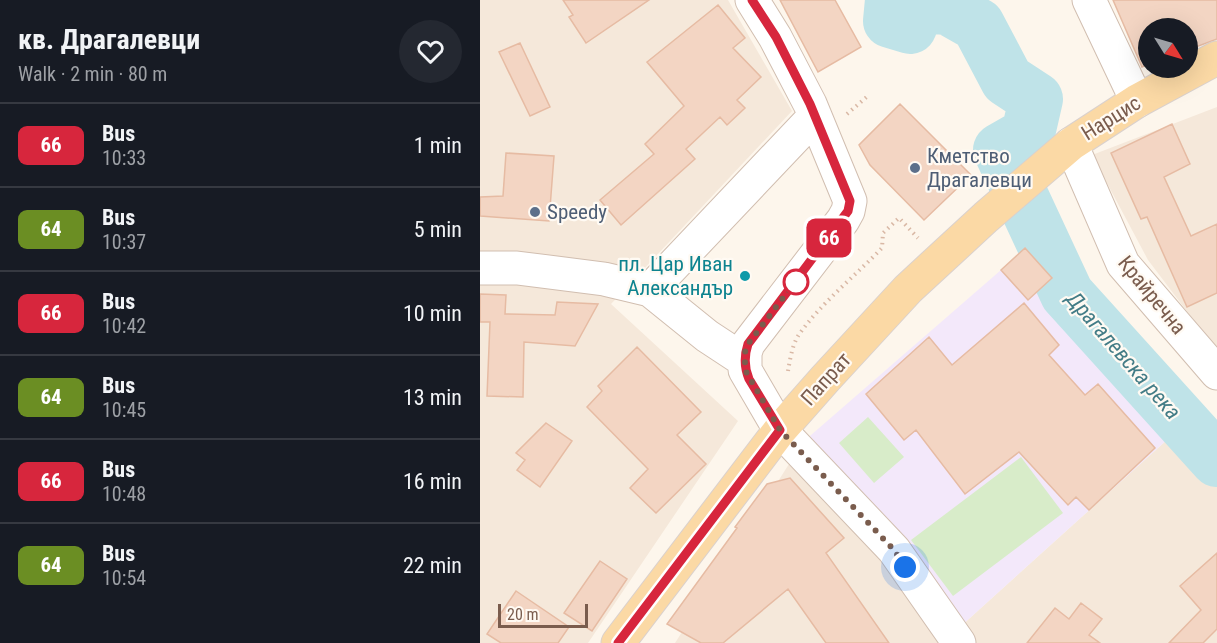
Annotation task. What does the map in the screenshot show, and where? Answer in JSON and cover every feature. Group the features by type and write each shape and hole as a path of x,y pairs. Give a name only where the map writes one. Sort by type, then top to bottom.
{"main road":[{"name":"Нарцис","path":"986,217 1071,144 1137,101 1217,58"},
{"name":"Папрат","path":"618,643 780,430 908,289 986,217"}],"street":[{"path":"752,0 776,37 815,116 850,201 848,211 748,344 745,370 780,430 894,550 959,643"},
{"path":"1089,0 1137,101"},
{"path":"651,290 815,116"},
{"name":"Крайречна","path":"1071,144 1123,264 1217,373"},
{"path":"480,268 517,268 604,279 651,290 707,336 745,362"}],"path":[{"path":"788,372 790,356 797,337 882,248 883,233 899,218 909,228"}],"shaded area":[{"path":"480,0 728,0 792,111 611,304 738,421 588,643 480,643"},
{"path":"1217,107 1217,351 1148,260 1092,155"},
{"path":"1001,270 1028,300 1052,278 1179,429 960,627 803,442"},
{"path":"1179,429 1217,487 1217,643 675,643 803,442 960,627"}],"green space":[{"path":"868,417 904,457 874,483 839,443"},
{"path":"1021,457 1063,513 953,596 911,540"}],"building":[{"path":"563,0 649,0 586,43 569,17 573,15"},
{"path":"780,0 835,0 861,47 818,72"},
{"path":"1113,0 1217,0 1217,39 1198,46 1198,18 1138,18 1138,58"},
{"path":"718,5 745,38 733,48 761,77 737,100 745,108 727,125 720,117 686,149 695,159 621,225 600,200 654,154 645,144 684,106 647,62"},
{"path":"520,43 550,107 530,116 499,52"},
{"path":"900,104 971,175 924,220 870,165 859,145"},
{"path":"1172,124 1190,164 1164,177 1191,236 1217,224 1217,293 1187,307 1147,217 1141,219 1111,153"},
{"path":"506,153 554,156 549,221 480,216 480,197 503,196"},
{"path":"1025,248 1052,278 1028,300 1001,270"},
{"path":"480,294 506,295 505,314 555,315 557,302 598,304 575,346 524,342 523,397 487,396 490,322 480,322"},
{"path":"1024,303 1059,345 1049,355 1085,395 1098,384 1155,448 1089,510 1076,497 1068,505 1019,452 965,494 916,430 904,440 866,394 929,337 952,365"},
{"path":"637,347 701,412 677,435 706,464 656,513 630,488 648,469 587,407 602,391 598,386"},
{"path":"546,423 572,441 540,487 517,470 525,460 516,453"},
{"path":"790,478 844,538 826,553 889,643 826,643 788,589 723,643 701,643 667,624 767,484"},
{"path":"1217,553 1217,629 1203,643 1169,643 1201,610 1180,586"},
{"path":"600,561 627,579 592,631 564,613"},
{"path":"516,591 569,627 558,643 501,643 487,634"},
{"path":"1081,603 1102,619 1089,635 1100,643 1027,643 1055,608 1069,619"}],"waterway":[{"name":"Драгалевска река","path":"892,0 890,21 910,27 918,6 948,8 978,25 1007,80 1036,99 1028,134 1000,150 1067,294 1217,460"}],"bus line":[{"name":"66","path":"618,643 780,430 749,379 745,370 745,352 748,344 848,211 850,201 810,104 776,37 752,0"}],"place":[{"name":"Кметство Драгалевци","path":"915,168"},
{"name":"Speedy","path":"535,212"},
{"name":"пл. Цар Иван Александър","path":"745,276"}],"route":[{"path":"796,282 802,273 748,344 745,352 745,370 780,430 894,550 905,567"}]}
